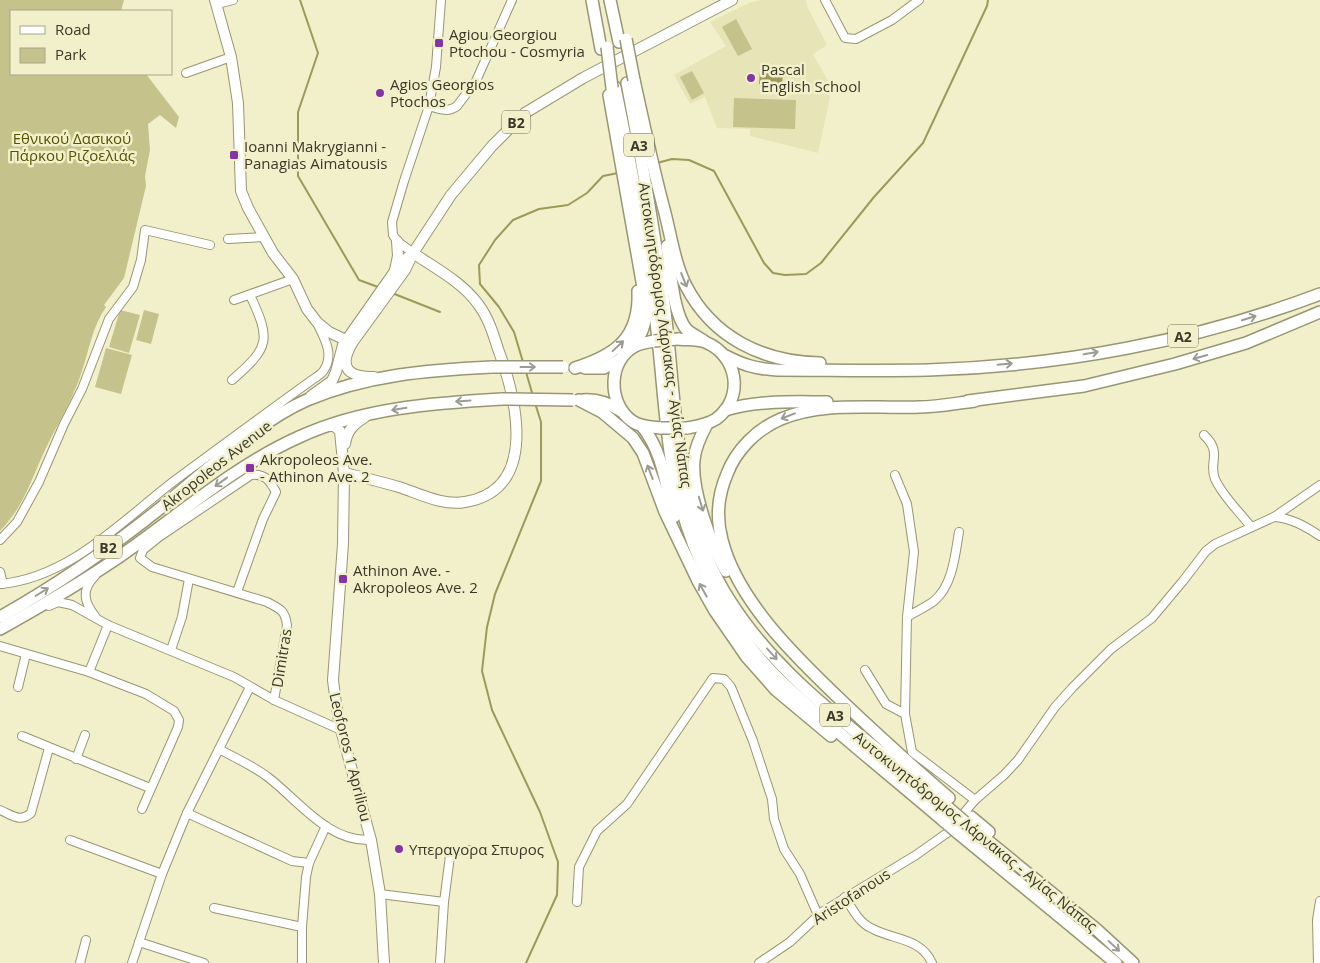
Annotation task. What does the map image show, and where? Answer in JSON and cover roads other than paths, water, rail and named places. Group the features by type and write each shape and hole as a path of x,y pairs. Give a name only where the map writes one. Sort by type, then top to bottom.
{"highway":[{"path":"592,0 612,88 620,156 646,304 646,317 640,338 619,360 616,368 615,396 621,411 632,421 642,426 686,428 707,424 718,418 725,410 730,403 735,388 734,373 724,355 688,331 682,322 677,309 656,183"},
{"path":"599,0 604,48"},
{"name":"Αυτοκινητόδρομος Λάρνακας - Αγίας Νάπας","path":"610,0 631,81 664,305 680,462 692,511 717,578 741,616 792,676 842,721 941,802 956,809 1067,900 1133,963"},
{"path":"617,0 622,41"},
{"path":"631,81 656,183 678,264 686,286 704,313 730,337 754,351 772,357 791,360 816,363 967,367"},
{"name":"Αυτοκινητόδρομος Λάρνακας - Αγίας Νάπας","path":"612,88 639,209 655,309 672,464 683,514 694,548 724,607 753,650 783,684 950,829 1116,963"},
{"path":"569,368 606,357 627,337 634,322 638,303 636,244"},
{"name":"A2","path":"724,355 758,369 777,370 929,370 1042,361 1171,339 1234,323 1320,294"},
{"name":"A2","path":"725,410 755,402 774,401 975,401 1084,386 1175,364 1246,343 1320,312"},
{"path":"629,350 637,345 654,341 678,339 704,341"},
{"name":"B2","path":"569,368 604,368 619,360"},
{"name":"Akropoleos Avenue","path":"3,623 136,528 254,432 305,401 334,390 396,374 492,367 569,368"},
{"name":"Akropoleos Avenue","path":"3,623 114,560 227,477 262,455 300,436 326,426 374,413 424,404 502,399 576,400"},
{"path":"576,400 602,412 633,438 643,453 665,512 683,549 715,611 746,656 770,683 809,718 849,749 884,770"},
{"name":"B2","path":"576,400 601,401 611,404 621,411"},
{"path":"956,809 804,666 774,632 745,592 729,561 722,540 719,504 730,466 753,436 766,426 798,412 823,408 921,407 975,401"},
{"path":"707,424 697,445 694,459 697,492 722,564 742,597 768,635 800,670 941,802"},
{"path":"642,426 655,444 659,456 683,549"}],"main road":[{"name":"B2","path":"305,401 328,384 334,377 340,350 349,342 386,291 405,270 430,224 469,171 525,113 583,78 732,0"},
{"path":"216,2 231,57 238,103 242,190 248,208 272,254 293,279 307,309 317,322 329,332 349,342"},
{"path":"395,271 398,256 397,241"},
{"path":"344,473 378,481 450,503 465,502 482,498 496,488 505,478 516,457 518,428 514,405 503,361 486,316 477,303 458,284 413,253"},
{"name":"B2","path":"386,291 395,271 413,253"},
{"name":"B2","path":"349,342 345,359 348,370 358,377 378,378"},
{"name":"Leoforos 1 Apriliou","path":"374,413 351,427 346,436 343,544 333,680 342,730 371,840 380,894 384,963"},
{"name":"Leoforos 1 Apriliou","path":"326,426 334,426 340,431 344,460"}],"street":[{"path":"216,2 234,0"},
{"path":"413,253 397,241 393,235 392,222 429,106 436,67 441,0"},
{"path":"429,106 445,110 454,109 457,106 476,80 512,0"},
{"path":"825,0 845,38 850,40 856,39 892,20 919,0"},
{"path":"186,73 231,57"},
{"path":"0,540 17,522 39,482 82,388 109,318 133,287 142,260 146,230 210,245"},
{"path":"228,239 262,237"},
{"path":"234,300 293,279"},
{"path":"232,380 252,362 263,342 264,328 250,295"},
{"path":"0,572 2,584 24,580 63,565 312,380 324,370 329,353 325,338 317,322"},
{"path":"1204,435 1211,442 1215,456 1215,478 1223,493 1251,527"},
{"path":"260,474 268,479 276,492 263,520 237,592 189,579 152,567 140,558 141,553 159,537 251,476 260,474"},
{"path":"895,475 907,504 914,552 907,617 905,714 912,752 975,800"},
{"name":"Aristofanous","path":"758,963 790,942 818,915 916,855 950,829 975,800 1018,760 1055,707 1072,688 1111,649 1152,618 1206,551 1215,544 1274,517 1320,485"},
{"path":"1274,517 1285,518 1305,526 1320,536"},
{"path":"907,617 934,601 944,588 954,563 959,532"},
{"path":"96,618 88,607 85,594 94,577 114,560"},
{"path":"171,650 182,616 189,579"},
{"name":"Dimitras","path":"237,592 267,602 280,609 286,616 288,625 274,700"},
{"path":"3,623 27,618 58,602 72,605 108,625 234,678 274,700 342,730"},
{"path":"89,672 108,625"},
{"path":"0,646 89,672 146,694 174,711 178,716 178,727 142,809"},
{"path":"18,687 26,654"},
{"path":"865,670 886,704 905,714"},
{"path":"577,902 579,867 597,831 627,804 713,678 724,679 731,687 753,741 772,800 774,820 784,848 800,874 818,915"},
{"path":"132,963 162,874 187,813 250,687"},
{"path":"76,759 85,735"},
{"path":"22,736 150,788"},
{"path":"0,810 20,819 27,817 31,813 49,748"},
{"path":"219,749 267,776 301,807 326,826 348,838 371,840"},
{"path":"187,813 292,861 309,863"},
{"path":"302,963 302,927 309,863 326,826"},
{"path":"70,840 162,874"},
{"path":"440,963 444,902 450,856 456,851 471,850"},
{"path":"380,894 444,902"},
{"path":"845,897 857,918 872,929 916,944 930,957 932,963"},
{"path":"1318,963 1317,920 1320,901"},
{"path":"214,908 302,927"},
{"path":"80,963 86,940"},
{"path":"139,942 202,963"}],"waterway":[{"path":"300,0 318,53 298,112 298,176 359,280 378,287"},
{"path":"657,163 672,159 689,160 714,171 764,263 773,273 785,275 806,274 821,263 874,197 923,143 987,6 988,0"},
{"path":"523,362 514,332 499,307 480,284 479,265 495,240 513,220 539,209 568,205 587,193 603,176 618,173"},
{"path":"392,293 440,312"},
{"path":"526,372 533,396"},
{"path":"526,963 557,895 558,862 540,812 492,710 482,671 487,627 495,594 541,481 541,422 535,403"}],"place":[{"name":"Agiou Georgiou Ptochou - Cosmyria","path":"439,43"},
{"name":"Pascal English School","path":"751,78"},
{"name":"Agios Georgios Ptochos","path":"380,93"},
{"name":"Ioanni Makrygianni - Panagias Aimatousis","path":"234,155"},
{"name":"Akropoleos Ave. - Athinon Ave. 2","path":"250,468"},
{"name":"Athinon Ave. - Akropoleos Ave. 2","path":"343,579"},
{"name":"Υπεραγορα Σπυρος","path":"399,849"}],"park label":[{"name":"Εθνικού Δασικού Πάρκου Ριζοελιάς","path":"72,146"}]}
